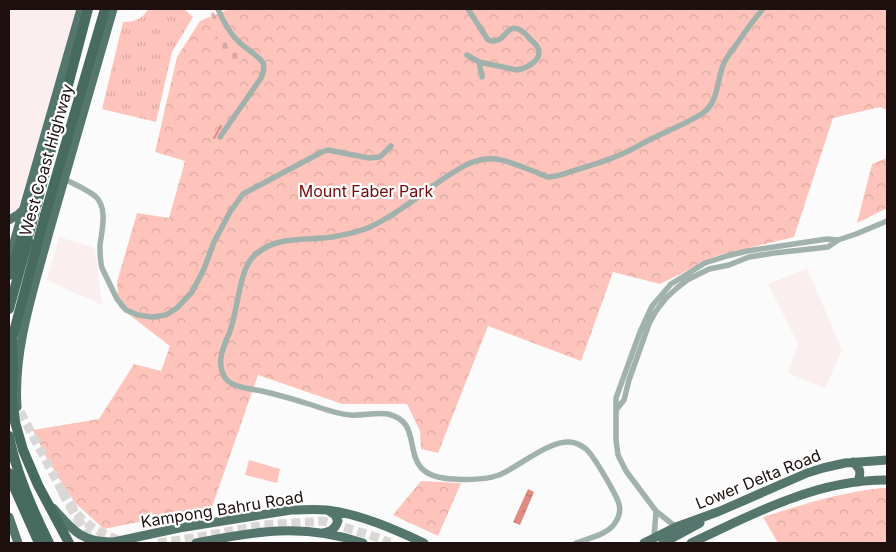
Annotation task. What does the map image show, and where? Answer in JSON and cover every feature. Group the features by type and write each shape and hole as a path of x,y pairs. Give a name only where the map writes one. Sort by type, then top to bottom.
{"highway":[{"name":"West Coast Highway","path":"9,309 88,9"},
{"name":"West Coast Highway","path":"68,543 38,485 23,450 15,422 12,396 13,364 10,344 45,215 106,9"},
{"path":"9,275 30,216 38,202"},
{"path":"9,436 13,455 24,487 33,511 49,543"},
{"path":"9,473 39,543"}],"main road":[{"path":"9,260 81,9"},
{"path":"68,543 26,451 20,433 17,386 20,345 64,179 113,9"},
{"path":"9,220 24,210"},
{"name":"Lower Delta Road","path":"644,543 676,527 720,511 806,473 853,462 887,460"},
{"path":"853,462 860,470 858,482"},
{"name":"Lower Delta Road","path":"691,543 792,498 814,491 858,482 887,480"},
{"name":"Kampong Bahru Road","path":"50,504 77,534 86,539 111,543 178,528 308,509 329,510 367,520 424,543"},
{"path":"323,534 336,528 338,521 329,510"},
{"path":"663,543 720,511"},
{"path":"9,536 10,520"},
{"path":"10,520 18,543"},
{"name":"Kampong Bahru Road","path":"196,543 270,531 323,534 363,543"}],"street":[{"path":"218,9 226,28 237,41 260,59 264,69 261,78 220,137"},
{"path":"467,55 479,62 511,69 523,69 537,59 539,52 525,34 514,28 508,30 498,41 488,40 468,9"},
{"path":"576,543 608,530 615,523 620,508 594,459 579,444 564,441 547,447 497,475 485,478 444,478 427,474 421,470 416,461 411,436 399,418 378,413 340,414 230,382 224,376 220,367 222,348 232,326 244,270 250,258 262,249 275,243 334,237 368,228 396,212 468,163 496,158 548,177 565,174 623,154 696,117 710,106 724,63 763,9"},
{"path":"479,62 482,77"},
{"path":"64,179 87,191 100,202 103,226 100,263 117,299 126,310 152,318 166,315 177,308 192,292 214,242 230,212 243,194 328,150 369,158 380,157 391,146"},
{"path":"616,410 624,400 649,324 658,308 687,280 709,269 762,255 828,247 838,240 887,221"},
{"path":"676,527 656,511 626,471 618,455 616,440 616,398 640,332 652,306 671,284 705,263 747,251 819,240 838,240"},
{"path":"727,256 729,265"},
{"path":"654,538 656,511"}],"shaded area":[{"path":"9,9 79,9 17,213 9,212"},
{"path":"59,237 95,248 102,305 47,280"},
{"path":"807,268 842,350 825,388 788,373 798,344 768,284"}],"green space":[{"path":"148,9 184,9 193,17 172,52 156,122 102,109 123,22 138,19"},
{"name":"Mount Faber Park","path":"229,9 887,9 887,110 880,107 833,118 794,237 716,256 660,284 613,272 581,361 488,326 438,453 421,449 420,431 407,404 342,404 258,375 212,507 104,529 75,503 47,459 33,430 99,419 134,364 161,371 170,346 119,307 117,282 137,213 169,218 185,161 155,152 177,57 200,21"},
{"path":"213,12 242,61 232,69 210,42 220,34 210,14"},
{"path":"887,158 887,208 857,223 872,164"},
{"path":"249,460 280,469 277,483 245,475"},
{"path":"421,481 461,483 438,536 393,515"},
{"path":"887,488 887,543 778,543 763,517 807,503"}],"water":[{"path":"528,489 534,492 520,525 513,522"}],"waterway":[{"path":"214,138 221,126"}],"tunnel":[{"path":"14,400 62,491"},
{"path":"62,491 77,514 93,528 129,543"},
{"path":"62,491 91,543"},
{"path":"158,543 263,525 324,521 390,543"}]}
